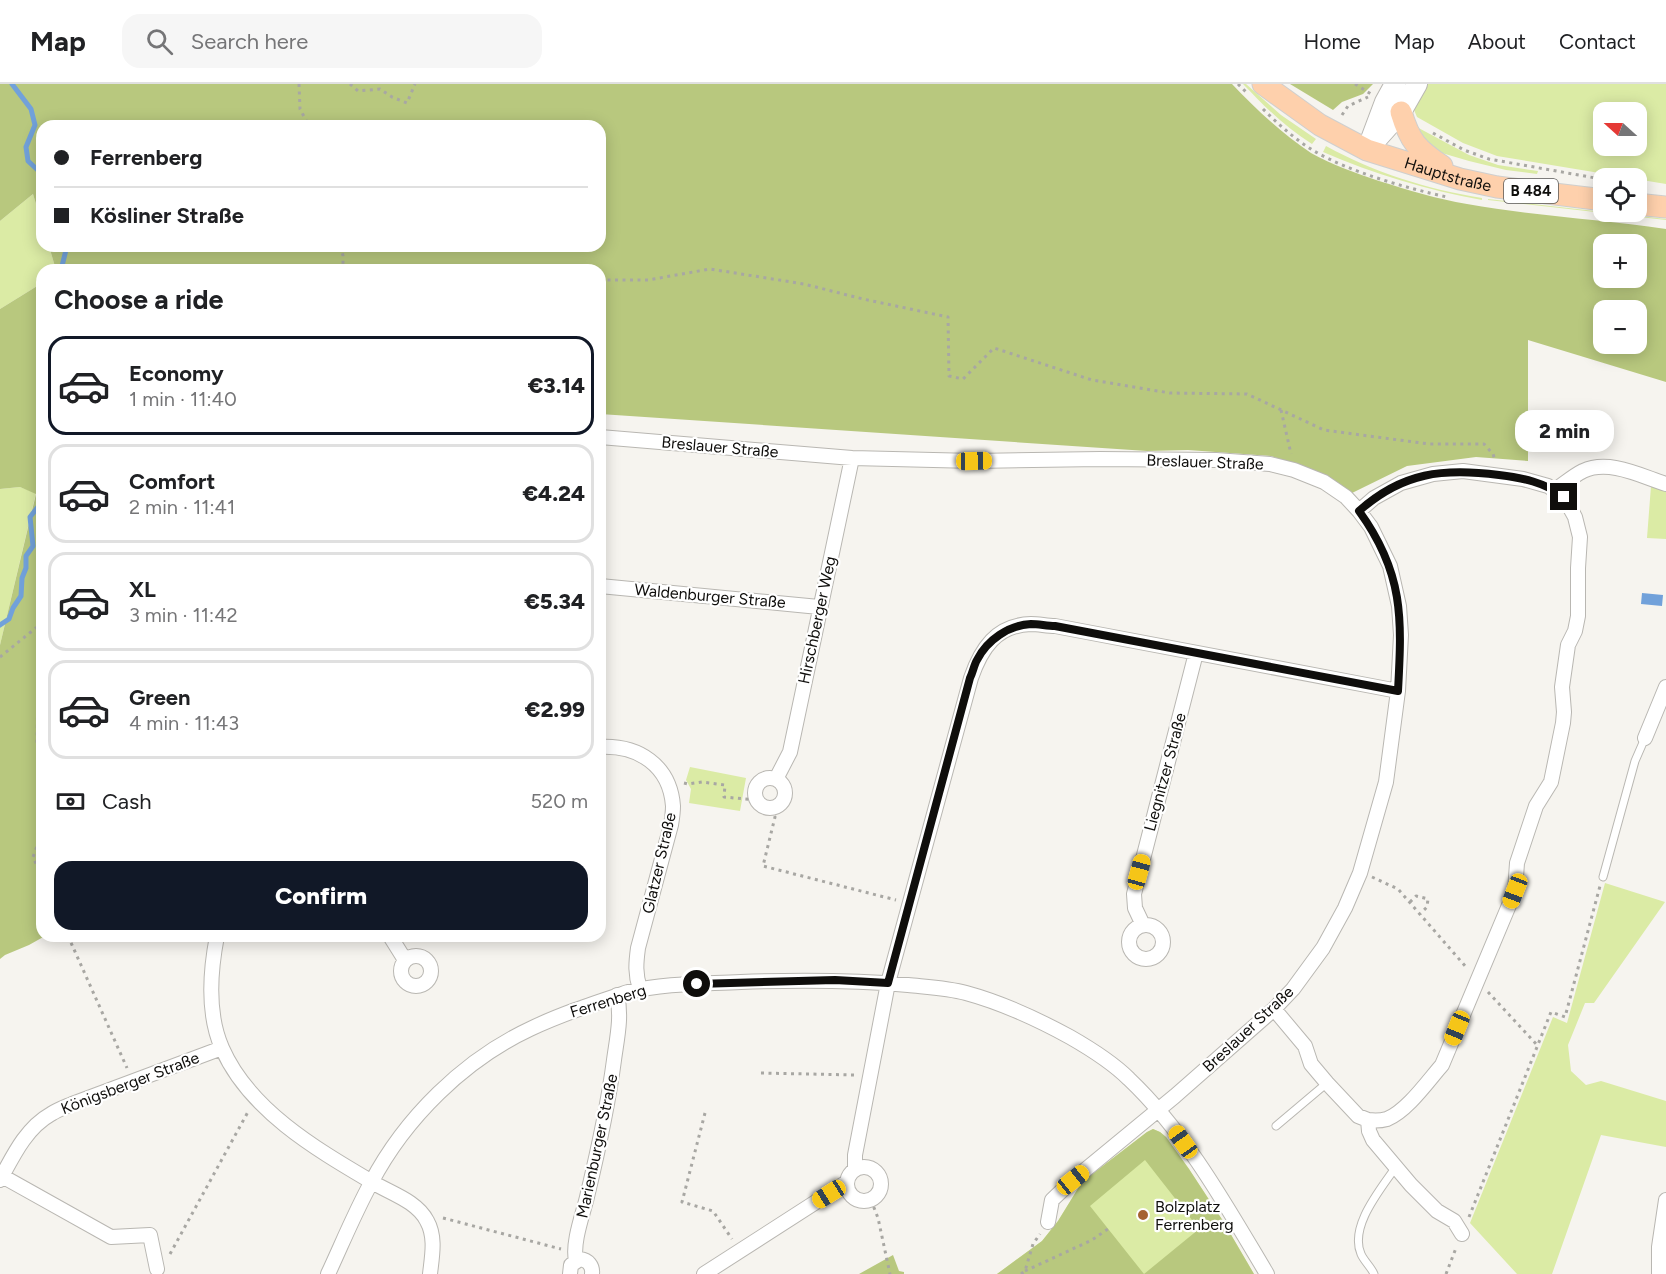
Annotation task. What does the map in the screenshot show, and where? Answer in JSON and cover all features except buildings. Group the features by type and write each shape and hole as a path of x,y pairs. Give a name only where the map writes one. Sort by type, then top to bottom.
{"main road":[{"path":"1367,150 1385,102 1395,84"},
{"path":"1367,150 1401,112 1417,84"},
{"name":"B 484","path":"1258,95 1367,150"},
{"name":"B 484","path":"1401,112 1406,131 1419,150 1460,179"},
{"name":"Hauptstraße","path":"1367,150 1460,179 1497,187 1593,199"},
{"path":"1647,205 1666,207"}],"street":[{"name":"Breslauer Straße","path":"606,438 852,458 974,461 1216,460 1270,464 1294,470 1324,482 1346,497 1359,511 1371,527 1390,566 1399,606 1401,635 1398,691 1386,782 1360,873 1345,908 1323,948 1293,989 1274,1009 1159,1109"},
{"name":"Hirschberger Weg","path":"756,800 755,790 761,781 776,779 790,752 852,458"},
{"path":"1555,490 1582,471 1608,466 1666,484"},
{"path":"1274,1009 1305,1046 1311,1064 1358,1116 1379,1121 1389,1118 1422,1089 1442,1065 1515,891 1517,862 1536,807 1551,783 1563,723 1562,687 1568,645 1577,624 1580,537 1575,517 1564,497 1548,486 1531,481 1463,471 1433,474 1401,483 1374,498 1359,511"},
{"name":"Waldenburger Straße","path":"606,587 819,607"},
{"path":"855,1169 855,1155 888,983 970,678 977,659 994,638 1008,629 1031,624 1055,626 1398,691"},
{"name":"Liegnitzer Straße","path":"1143,925 1135,908 1134,894 1196,653"},
{"path":"1645,738 1666,687"},
{"name":"Glatzer Straße","path":"606,746 626,748 645,756 660,770 668,786 673,805 671,825 638,948 636,976 640,989"},
{"path":"756,800 762,807 772,809 781,804 785,795 783,786 776,779"},
{"path":"216,942 212,972 212,1008 222,1048 238,1077 258,1101 300,1136 371,1182 416,1207 426,1218 431,1230 433,1244 430,1274"},
{"path":"394,942 405,960"},
{"name":"Ferrenberg","path":"328,1274 371,1182 393,1147 420,1113 448,1084 480,1059 527,1030 617,995 640,989 676,985 791,980 888,983 965,993 1046,1023 1093,1050 1128,1077 1159,1109 1212,1182 1267,1274"},
{"name":"Marienburger Straße","path":"570,1274 579,1227 603,1134 619,1024 620,1008 617,995"},
{"name":"Königsberger Straße","path":"1,1178 21,1142 50,1114 222,1048"},
{"path":"1048,1222 1052,1200 1159,1109"},
{"path":"1368,1120 1373,1140 1395,1168 1437,1211 1454,1221 1462,1234"},
{"path":"866,1167 872,1168 880,1176 882,1187 876,1197 859,1201 850,1194 847,1182 855,1169 866,1167"},
{"path":"1,1178 111,1237 150,1235 157,1269"},
{"path":"704,1274 847,1182"},
{"path":"1659,1274 1659,1247 1666,1200"},
{"path":"575,1257 587,1262 592,1268 592,1274"}],"lane":[{"path":"1603,877 1635,761 1645,738"},
{"path":"1276,1126 1327,1083"},
{"path":"1374,1274 1361,1254 1358,1241 1368,1208 1395,1168"}],"path":[{"path":"299,84 300,109 306,120"},
{"path":"350,84 358,91 380,89 392,98 407,103 415,84"},
{"path":"1238,84 1258,95 1284,128 1316,152"},
{"path":"1355,84 1372,95"},
{"path":"1401,112 1449,142 1489,159 1593,177"},
{"path":"606,280 648,280 710,268 804,284 948,317 949,376 963,379 994,348 1092,380 1170,393 1247,394 1324,430 1429,444 1484,444 1492,454 1502,476"},
{"path":"1281,410 1294,470"},
{"path":"0,657 36,628"},
{"path":"688,784 702,782 725,785 724,797 756,800"},
{"path":"772,809 775,817 762,866 910,904"},
{"path":"36,849 33,857 36,864"},
{"path":"1360,873 1398,889 1464,965"},
{"path":"1446,1274 1551,1012 1565,1017 1603,877"},
{"path":"1410,902 1416,896 1428,899 1427,907 1420,914"},
{"path":"71,942 133,1081"},
{"path":"1477,980 1538,1046"},
{"path":"761,1073 870,1076"},
{"path":"169,1256 250,1107"},
{"path":"705,1113 682,1202 713,1210 740,1250"},
{"path":"871,1200 878,1218 890,1274"},
{"path":"1196,1226 1208,1229 1233,1216"},
{"path":"439,1217 466,1223 575,1257"},
{"path":"1023,1273 1033,1245 1048,1222"},
{"path":"1023,1273 1092,1240 1108,1229"}],"green space":[{"path":"0,84 1232,84 1270,121 1311,153 1379,181 1467,204 1593,222 1666,229 1666,382 1528,340 1528,461 1476,457 1407,466 1352,493 1323,474 1271,456 1188,450 1147,451 606,414 606,264 54,264 51,252 606,252 606,120 36,120 36,204 33,194 0,221"},
{"path":"1243,84 1246,84 1281,115 1316,139 1312,144 1284,124"},
{"path":"1290,84 1373,84 1363,94 1342,102 1333,110"},
{"path":"1426,84 1666,84 1666,184 1647,181 1647,168 1593,168 1593,172 1497,156 1463,143 1417,117 1414,110"},
{"path":"1413,125 1469,155 1498,165 1538,171 1537,174 1506,170 1435,151"},
{"path":"1326,146 1402,179 1482,198 1482,200 1421,186 1381,174 1323,152"},
{"path":"33,194 36,204 36,252 51,252 54,264 36,264 36,287 0,309 0,221"},
{"path":"1488,199 1593,212 1488,200"},
{"path":"36,287 36,494 20,487 0,489 0,309"},
{"path":"1651,486 1666,491 1666,539 1647,538"},
{"path":"20,487 36,493 0,645 0,489"},
{"path":"36,494 36,941 0,959 0,645"},
{"path":"690,767 746,778 740,811 689,803 691,789 686,780"},
{"path":"1605,883 1665,902 1594,1003 1585,1003 1568,1045 1571,1071 1586,1085 1601,1081 1666,1101 1666,1147 1601,1135 1552,1274 1517,1274 1470,1223 1553,1017 1567,1023"},
{"path":"1153,1129 1166,1137 1189,1169 1254,1274 997,1274 1042,1241 1058,1221 1082,1182"},
{"path":"1153,1129 1166,1137 1223,1221 1254,1274 1144,1274 997,1274 1042,1241 1058,1221 1082,1182","holes":["1145,1160 1199,1229 1144,1274 1090,1206"]},
{"path":"893,1255 899,1271 904,1274 859,1274"}],"water":[{"path":"1642,593 1663,595 1662,606 1641,604"}],"waterway":[{"path":"12,84 31,109 35,125 26,147 28,161 36,168"},
{"path":"62,264 66,252"},
{"path":"0,625 9,619 21,596 26,556 33,546 30,517 36,509"}],"place":[{"name":"Bolzplatz Ferrenberg","path":"1143,1215"}],"route":[{"path":"697,984 780,980 888,983 970,678 977,659 986,646 1008,629 1031,624 1055,626 1398,691 1401,635 1395,584 1384,552 1371,527 1359,511 1374,498 1401,483 1433,474 1463,471 1523,479 1548,486 1564,497"}]}
